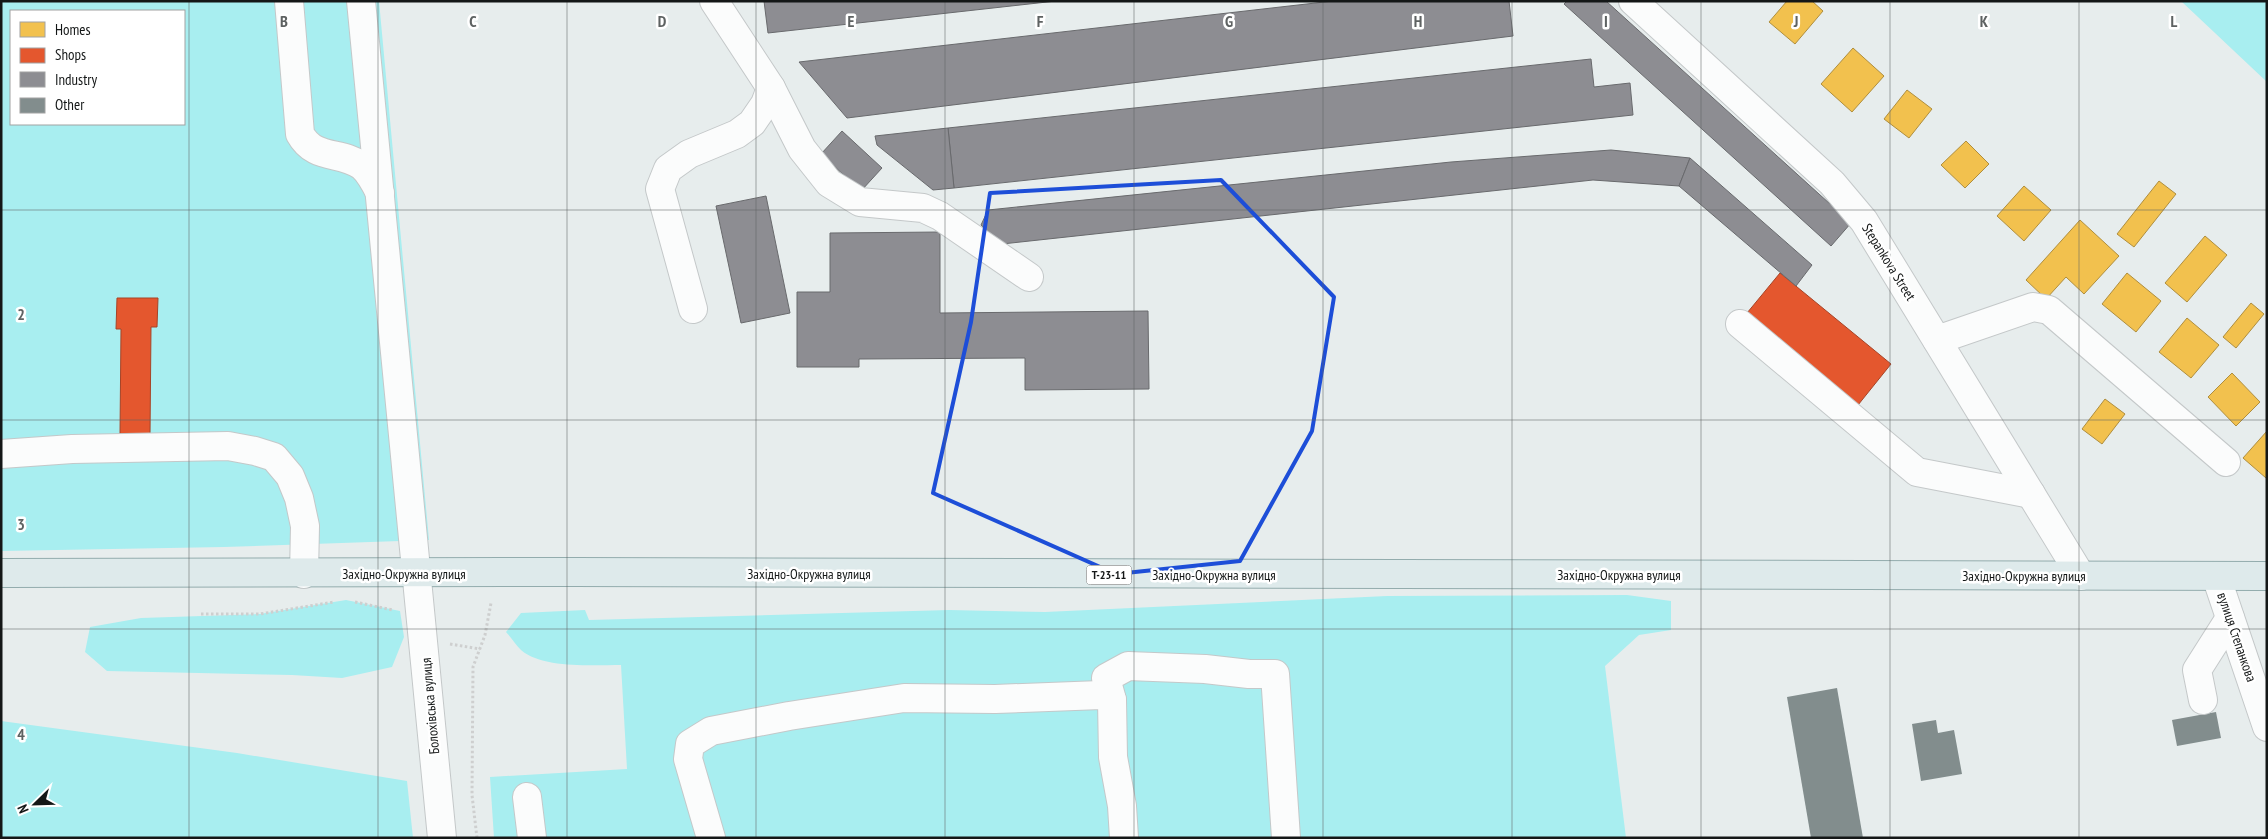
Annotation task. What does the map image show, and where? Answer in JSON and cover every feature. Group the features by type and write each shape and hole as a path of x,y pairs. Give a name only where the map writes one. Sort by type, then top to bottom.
{"main road":[{"name":"Західно-Окружна вулиця","path":"1,573 418,574 573,572 2216,576"},
{"name":"Т-23-11","path":"2216,576 2267,576"}],"street":[{"path":"289,1 300,134 304,141 316,152 350,160 362,166 372,178 380,194"},
{"name":"Болохівська вулиця","path":"360,1 375,135 403,450 418,574 442,838"},
{"path":"714,1 771,88 802,149 829,182 860,202 923,208 940,216 1029,277"},
{"name":"Stepankova Street","path":"1633,1 1832,183 1864,221 2081,576"},
{"path":"693,309 660,189 668,168 689,154 737,134 752,123 765,104 771,88"},
{"path":"350,160 366,150 375,135"},
{"path":"1938,340 2033,307 2049,310 2226,462"},
{"path":"1740,324 1918,472 2031,494"},
{"path":"1,454 228,446 274,457 290,476 300,498 305,526 304,574"},
{"name":"вулиця Степанкова","path":"2216,576 2267,727"},
{"path":"2203,700 2197,670 2230,618"},
{"path":"1124,838 1122,806 1113,757 1112,700 1106,678 1128,666 1275,674 1286,838"},
{"path":"711,838 688,759 690,744 711,731 904,698 995,699 1102,695 1112,700"},
{"path":"527,797 532,838"}],"path":[{"path":"346,600 400,611"},
{"path":"201,614 260,614 336,602"},
{"path":"477,838 472,795 473,667 485,635 492,602"},
{"path":"424,640 480,649"}],"highlighted area":[{"path":"1221,180 1334,297 1312,431 1240,561 1116,574 933,493 971,322 990,193"}],"shaded area":[{"path":"1,1 379,1 429,540 224,547 1,551"},
{"path":"2181,1 2267,1 2267,82"},
{"path":"1627,595 1671,601 1671,630 1639,635 1605,666 1626,838 494,838 490,777 627,769 621,665 569,665 531,656 521,650 506,632 521,613 585,610 589,620 949,610 1045,612 1387,596"},
{"path":"346,600 400,611 404,637 392,667 342,678 292,675 107,671 85,652 90,627 141,618 260,614"},
{"path":"1,721 237,753 407,781 413,838 1,838"}],"building: Homes":[{"path":"1787,1 1812,1 1823,11 1795,44 1769,22"},
{"path":"1853,48 1884,76 1852,112 1821,84"},
{"path":"1907,90 1932,109 1909,138 1884,119"},
{"path":"1966,141 1989,164 1965,188 1941,165"},
{"path":"2159,181 2176,194 2134,247 2117,234"},
{"path":"2024,186 2051,210 2024,241 1997,216"},
{"path":"2080,220 2119,256 2084,294 2066,277 2046,299 2026,280"},
{"path":"2205,236 2227,255 2187,302 2165,283"},
{"path":"2127,273 2161,301 2136,332 2102,304"},
{"path":"2251,303 2264,314 2236,348 2223,337"},
{"path":"2187,318 2219,345 2191,378 2159,352"},
{"path":"2232,373 2260,402 2236,426 2208,397"},
{"path":"2105,399 2125,414 2102,444 2082,429"},
{"path":"2267,431 2267,476 2266,478 2243,458"}],"building: Shops":[{"path":"1780,273 1891,364 1858,405 1747,313"},
{"path":"117,298 158,298 157,327 151,327 150,434 120,434 121,329 116,329"}],"building: Industry":[{"path":"764,1 1056,1 768,33"},
{"path":"1333,1 1509,1 1513,36 847,118 799,62"},
{"path":"1567,1 1606,1 1851,223 1831,246 1564,4"},
{"path":"1591,59 1594,87 1630,83 1633,115 954,188 948,128"},
{"path":"948,128 954,188 933,190 877,145 875,136"},
{"path":"842,131 882,168 861,191 821,154"},
{"path":"1611,150 1690,158 1679,186 1593,180 1002,244 981,225 988,210 1451,162"},
{"path":"1690,158 1812,265 1796,286 1679,186"},
{"path":"766,196 790,313 741,323 716,206"},
{"path":"940,232 940,313 1148,311 1149,389 1025,390 1025,358 859,359 859,367 797,367 797,292 830,292 830,233"}],"building: Other":[{"path":"1837,688 1863,838 1811,838 1787,697"},
{"path":"2216,712 2221,738 2177,746 2172,720"},
{"path":"1936,720 1938,733 1954,730 1962,774 1921,781 1912,724"}]}
